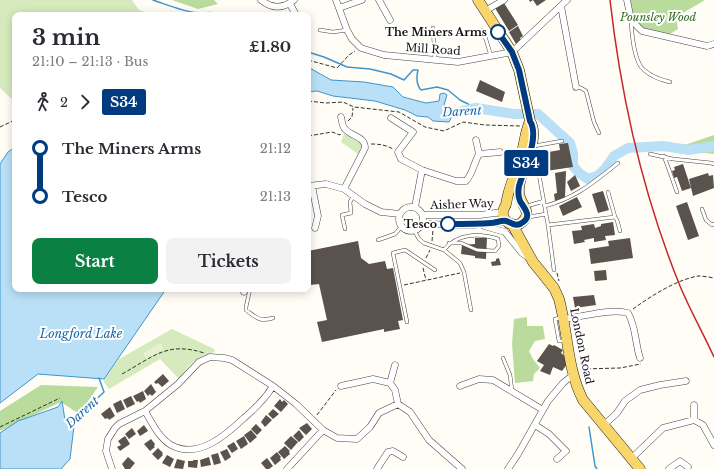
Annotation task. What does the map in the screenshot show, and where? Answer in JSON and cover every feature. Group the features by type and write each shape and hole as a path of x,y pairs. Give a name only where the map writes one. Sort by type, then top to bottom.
{"main road":[{"name":"London Road","path":"478,0 512,52 519,70 529,120 527,148 518,190 527,211 524,220 523,242"},
{"name":"London Road","path":"527,148 508,193 507,215 533,262 557,293 561,305 573,373 578,390 583,400 640,469"},
{"path":"523,204 514,201 507,215 517,224 524,220"}],"street":[{"path":"261,0 265,4 278,8 292,2 295,12"},
{"path":"336,0 347,30 352,39 361,48"},
{"path":"339,8 362,0"},
{"path":"379,0 390,20"},
{"path":"485,11 504,0"},
{"path":"512,52 567,0"},
{"path":"627,0 631,20 642,31 707,46 714,44"},
{"path":"561,6 576,87"},
{"name":"Mill Road","path":"361,48 384,55 458,62 512,52"},
{"path":"341,117 342,123 346,129 363,140 365,144 365,148 344,189"},
{"path":"392,118 413,132 398,152 401,159 422,170 456,181 466,181 471,176 479,154 476,140"},
{"path":"479,154 500,152"},
{"path":"415,207 422,170"},
{"path":"311,186 326,184 344,189 365,204 381,212 400,214 402,226 408,230 414,230"},
{"path":"311,189 320,215 315,228"},
{"name":"Aisher Way","path":"400,214 407,208 415,207 419,210 423,215 422,223 414,230"},
{"name":"Aisher Way","path":"423,215 507,215"},
{"name":"Aisher Way","path":"422,223 477,224 507,215"},
{"path":"477,224 505,232 522,253 533,262"},
{"path":"563,319 600,314 622,312 628,313 633,321 640,358"},
{"path":"112,469 106,450 110,434 119,424 145,411 178,384 199,362 210,357 232,360 273,386 284,394 323,430 336,438 357,439 370,427 379,413 398,404"},
{"path":"390,383 395,365"},
{"path":"508,469 553,394 573,373"},
{"path":"341,386 373,379 390,383 395,390 398,404 410,412 429,440 462,469"},
{"path":"460,386 479,379 493,380 543,410"},
{"path":"604,425 616,414 625,401 640,390 686,381"},
{"path":"145,411 153,426 167,442 180,449 195,449 217,441 233,429 266,398 273,386"},
{"path":"694,405 694,420"},
{"path":"631,459 663,428 694,420 703,425 714,445"},
{"path":"535,425 549,434 566,451 557,459"},
{"path":"287,469 323,430"},
{"path":"377,469 388,452 393,451 402,457"},
{"path":"669,469 680,461 688,467"}],"lane":[{"path":"631,20 632,32 639,63 644,70 658,78 670,82"},
{"path":"433,28 435,60"},
{"path":"320,30 333,32 347,30"},
{"path":"483,30 491,56"},
{"path":"576,87 586,91 594,122 599,133"},
{"path":"527,148 562,142"},
{"path":"650,154 673,159 714,164"},
{"path":"664,156 677,192"},
{"path":"545,206 561,202 584,190 618,163"},
{"path":"538,169 554,270"},
{"path":"608,192 615,217 618,220 620,231"},
{"path":"345,229 342,215 351,213 350,202 354,195"},
{"path":"523,204 533,205 544,201"},
{"path":"702,209 706,220 712,225 714,224"},
{"path":"524,220 546,214"},
{"path":"548,225 615,217"},
{"path":"378,240 395,234 402,226"},
{"path":"414,230 419,239 424,243 444,250 460,263 464,273 471,310"},
{"path":"444,250 449,243 461,237 485,235 498,239 499,246 495,251 478,250 461,243 449,243"},
{"path":"407,322 393,253 406,250 435,270"},
{"path":"246,292 246,310 259,320 273,318"},
{"path":"504,358 510,375 512,391"}],"path":[{"path":"311,61 337,68 349,55 361,48"},
{"path":"311,101 343,102 354,107 399,112 425,127 444,131 463,122 521,127 529,120"},
{"path":"311,136 332,132 340,135 346,129 347,122 352,117 354,107"},
{"path":"0,127 12,121"},
{"path":"365,144 379,144 388,146 398,152"},
{"path":"400,286 464,273"},
{"path":"632,309 655,294 685,280 699,276 714,278"},
{"path":"122,374 166,350 174,348 193,350 206,354 210,357"},
{"path":"573,373 584,368 632,367 641,365 640,358"},
{"path":"313,420 336,390 341,386"},
{"path":"0,427 60,398"}],"green space":[{"path":"0,0 132,0 139,10 144,12 12,12 12,99 0,88"},
{"path":"172,0 214,0 218,4 198,9"},
{"name":"Pounsley Wood","path":"627,0 705,0 676,17 678,29 667,36 642,31 631,20"},
{"path":"345,131 364,142 358,154 341,142"},
{"path":"714,135 714,154 673,149"},
{"path":"527,317 527,326 543,326 545,339 535,341 529,351 540,368 534,374 533,381 515,383 512,344 514,319"},
{"path":"172,329 214,349 215,352 202,356 194,361 179,379 160,359 109,389 104,382 104,379 119,359"},
{"path":"161,343 164,349 146,359 143,353"},
{"path":"41,385 98,387 79,414 61,402 0,431 0,411"}],"water":[{"path":"311,69 331,80 364,82 393,87 403,97 426,103 439,101 440,94 444,93 447,95 444,110 454,113 449,122 433,121 428,117 417,116 405,110 375,101 333,96 317,91 311,92"},
{"name":"Longford Lake","path":"12,149 12,292 164,292 104,379 38,374 0,403 0,164 8,152"},
{"path":"62,401 65,420 73,422 74,426 70,459 61,469 0,469 0,433 18,421 58,407"}],"building":[{"path":"533,0 546,0 537,6"},
{"path":"504,3 518,25 509,31 495,8"},
{"name":"The Miners Arms","path":"518,26 523,36 520,38 521,41 516,44 509,32"},
{"path":"480,80 505,92 502,102 476,91"},
{"path":"568,143 573,167 546,171 543,153 560,150 559,144"},
{"path":"683,164 691,188 682,191 677,177 674,178 672,171 675,170 674,167"},
{"path":"566,171 565,198 555,201 554,194 557,193 555,173"},
{"path":"708,173 709,176 713,175 714,188 693,196 689,179"},
{"path":"575,175 580,186 571,191 567,182"},
{"path":"603,191 609,210 598,213 592,194"},
{"path":"577,197 582,207 563,216 559,206"},
{"path":"687,202 699,236 688,240 676,206"},
{"path":"613,222 615,235 605,236 606,240 594,242 594,238 584,240 585,242 574,244 572,231 582,230 581,226 594,224 595,228 601,226 601,224"},
{"path":"475,238 487,238 486,259 461,254 462,245 475,244"},
{"path":"630,238 633,258 591,264 589,249 609,246 608,241"},
{"path":"358,241 361,258 369,264 385,261 387,269 393,268 403,320 398,321 400,329 384,332 384,329 322,342 317,322 327,320 319,284 311,285 311,250"},
{"path":"499,258 501,265 492,266 491,262 496,261 496,259"},
{"path":"606,270 607,280 595,281 594,271"},
{"path":"594,295 596,305 575,308 573,297"},
{"path":"549,344 563,350 561,353 567,358 565,361 568,363 562,371 553,367 550,375 540,371 544,365 537,361"},
{"path":"163,374 169,381 162,387 158,383 156,384 154,382"},
{"path":"151,384 156,392 152,396 150,394 148,396 144,391"},
{"path":"143,391 146,399 140,403 139,401 137,402 133,396"},
{"path":"131,396 135,404 127,408 123,400"},
{"path":"280,399 282,402 284,400 288,404 281,412 274,406"},
{"path":"121,400 125,409 117,413 113,404"},
{"path":"110,407 115,416 109,420 108,418 105,419 101,414"},
{"path":"273,409 279,414 273,419 268,414"},
{"path":"266,415 272,420 265,427 261,422"},
{"path":"307,423 312,429 306,435 299,428"},
{"path":"256,424 262,430 257,435 251,429"},
{"path":"144,425 148,431 140,436 137,431"},
{"path":"132,428 136,434 129,439 125,434"},
{"path":"251,430 257,437 250,443 244,435"},
{"path":"299,430 304,437 299,442 293,436"},
{"path":"125,436 130,444 120,451 117,447 121,445 118,441"},
{"path":"244,436 248,444 241,449 236,441"},
{"path":"291,436 298,442 291,450 284,443"},
{"path":"151,439 155,444 155,447 150,451 144,444"},
{"path":"234,442 238,449 232,453 227,446"},
{"path":"285,446 290,451 290,454 284,459 278,452"},
{"path":"158,448 163,455 158,460 152,454"},
{"path":"227,449 231,457 225,461 220,452"},
{"path":"277,452 281,457 281,460 275,465 270,458"},
{"path":"218,453 221,463 214,465 211,455"},
{"path":"167,455 174,459 170,467 162,463"},
{"path":"128,457 135,463 130,469 125,469 122,464"},
{"path":"209,457 211,465 201,467 200,460"},
{"path":"267,458 273,466 269,469 266,469 261,463"},
{"path":"177,459 185,461 183,469 174,468"},
{"path":"198,460 197,468 188,467 188,461"}],"waterway":[{"path":"153,0 193,12"},
{"path":"311,53 347,67 370,69 391,74 404,80 413,70 418,70 417,81 421,90 437,87 448,90 460,100 476,108"},
{"name":"Darent","path":"440,113 454,113 476,108 514,114 538,114 570,143 573,153 573,166 579,173 588,179 597,176 605,169 614,156 628,148 663,146 689,150 714,146"},
{"name":"Darent","path":"72,422 104,392 99,378"},
{"path":"589,427 595,466 597,469"}],"railway":[{"path":"610,0 620,73 644,181 655,217 680,286 714,357"}],"bus line":[{"name":"S34","path":"448,224 477,224 506,221 514,225 525,220 527,211 521,202 518,190 532,144 532,125 519,70 512,52 498,32"}],"place":[{"name":"The Miners Arms","path":"498,32"},
{"name":"Tesco","path":"448,224"}]}
